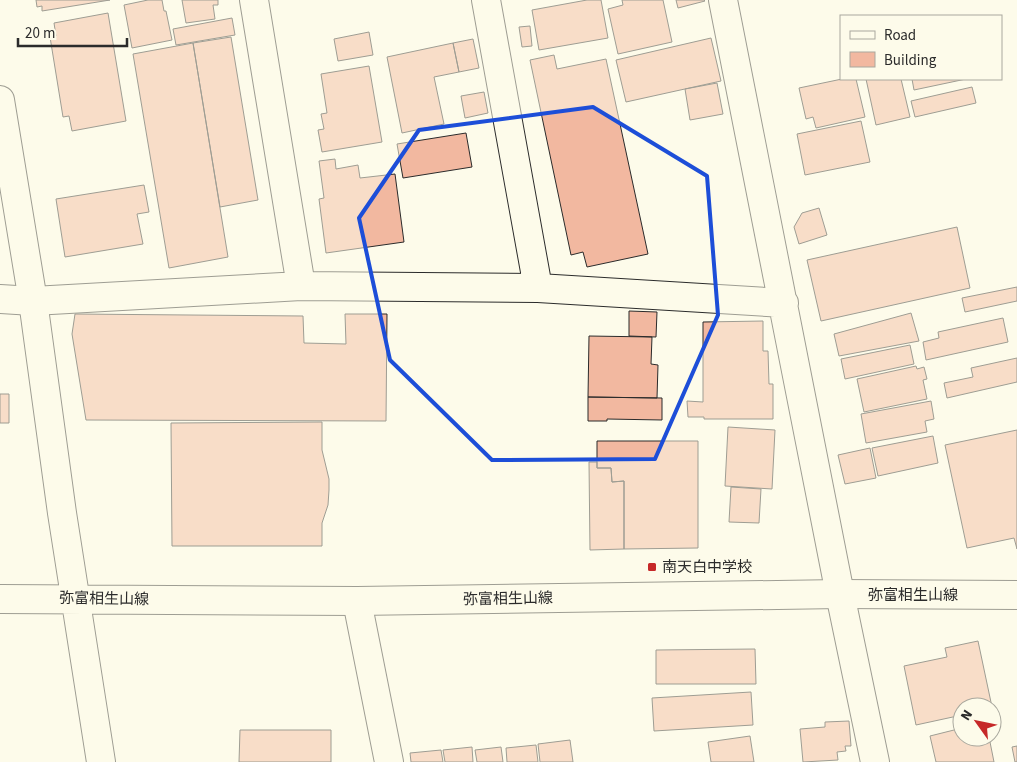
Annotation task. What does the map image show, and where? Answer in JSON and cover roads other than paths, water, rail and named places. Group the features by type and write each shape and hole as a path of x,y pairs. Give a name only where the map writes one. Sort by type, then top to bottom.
{"street":[{"path":"254,0 301,286"},
{"path":"486,0 538,288"},
{"path":"723,0 875,762"},
{"path":"0,100 33,300 62,513 101,762"},
{"path":"0,299 33,300 301,286 538,288 784,303"},
{"name":"弥富相生山線","path":"0,599 357,601 840,594 1017,595"},
{"path":"357,601 389,762"}],"place":[{"name":"南天白中学校","path":"652,567"}]}
